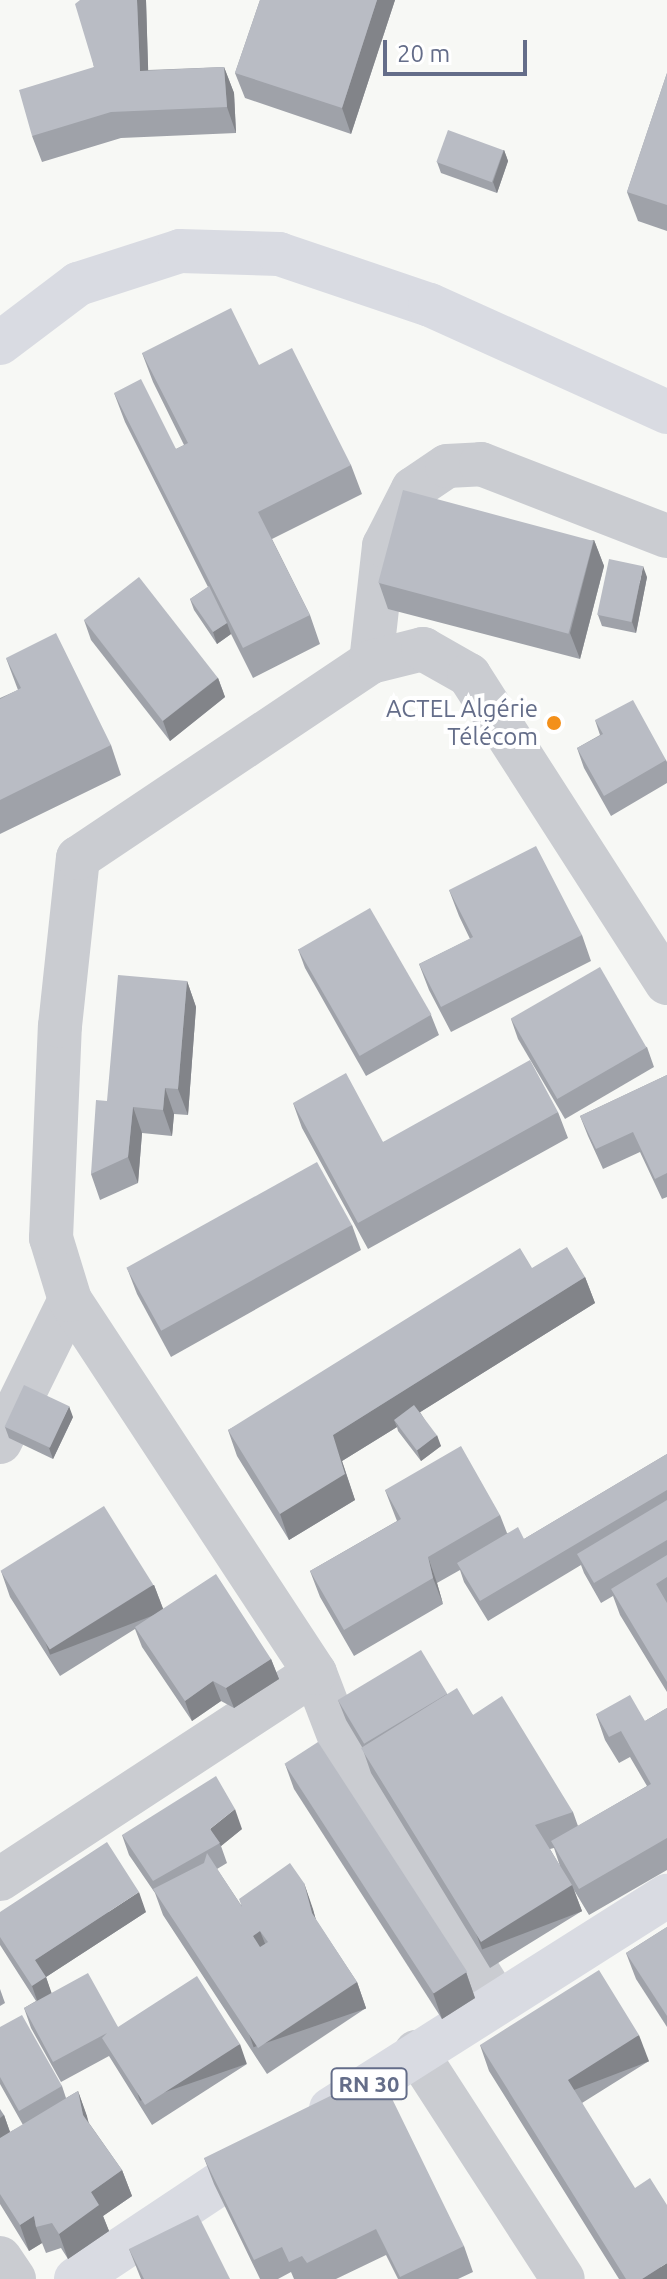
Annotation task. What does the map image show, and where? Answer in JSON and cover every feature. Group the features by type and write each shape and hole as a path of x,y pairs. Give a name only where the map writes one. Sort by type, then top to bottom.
{"street":[{"path":"0,343 78,284 180,251 279,254 430,305 667,412"},
{"path":"371,662 384,546 413,489 447,466 481,464 667,536"},
{"path":"497,2002 352,1770 315,1673 70,1300 51,1238 60,1026 78,858 371,662 423,649 469,675 667,983"},
{"path":"0,1442 70,1300"},
{"path":"0,1879 315,1673"},
{"name":"RN 30","path":"76,2279 416,2052 667,1896"},
{"path":"416,2052 563,2279"},
{"path":"0,2258 14,2279"}],"building":[{"path":"80,0 137,0 140,71 224,67 227,107 111,112 32,136 19,90 94,67 75,4"},
{"path":"260,0 377,0 342,108 235,73"},
{"path":"667,73 667,205 627,192"},
{"path":"448,130 503,150 492,182 436,162"},
{"path":"231,308 259,365 292,348 351,465 258,512 310,615 243,648 114,393 141,379 176,449 188,443 142,353"},
{"path":"403,490 593,541 568,634 378,583"},
{"path":"609,559 643,566 631,622 597,615"},
{"path":"139,577 218,678 163,721 84,620"},
{"path":"209,586 227,623 213,632 190,599"},
{"path":"56,633 111,745 0,800 0,699 21,688 6,658"},
{"path":"633,700 666,760 604,796 577,748 603,734 595,720"},
{"path":"536,846 582,935 441,1007 419,964 473,937 449,890"},
{"path":"370,908 432,1015 360,1056 298,949"},
{"path":"600,967 646,1048 557,1099 511,1018"},
{"path":"118,975 187,981 178,1089 165,1088 163,1110 133,1107 128,1157 91,1174 96,1100 107,1101"},
{"path":"530,1060 558,1112 358,1223 293,1103 346,1073 383,1142"},
{"path":"667,1075 667,1173 655,1179 633,1132 596,1149 580,1116"},
{"path":"317,1162 352,1225 161,1331 126,1268"},
{"path":"567,1247 585,1277 333,1435 345,1474 280,1514 228,1430 520,1248 532,1268"},
{"path":"24,1385 69,1406 50,1448 5,1427"},
{"path":"414,1405 437,1435 417,1450 394,1420"},
{"path":"461,1446 500,1515 428,1557 433,1578 344,1630 310,1571 401,1519 385,1490"},
{"path":"667,1454 667,1490 480,1601 457,1563 518,1527 524,1539"},
{"path":"667,1500 667,1540 594,1583 577,1554"},
{"path":"104,1506 153,1585 50,1650 1,1571"},
{"path":"667,1555 667,1577 656,1584 667,1603 667,1682 611,1589"},
{"path":"216,1574 271,1659 226,1688 213,1681 185,1701 135,1627"},
{"path":"421,1650 447,1694 364,1744 338,1700"},
{"path":"457,1688 473,1715 502,1696 573,1812 535,1825 572,1885 481,1942 361,1748"},
{"path":"630,1695 645,1721 667,1708 667,1838 579,1889 551,1841 651,1784 621,1731 609,1737 596,1714"},
{"path":"318,1742 467,1972 434,1994 284,1764"},
{"path":"216,1776 235,1809 210,1829 220,1843 153,1881 122,1835"},
{"path":"107,1842 139,1892 35,1960 46,1977 32,1986 0,1937 0,1912"},
{"path":"207,1853 242,1907 239,1899 290,1863 304,1883 312,1913 357,1982 258,2048 153,1889 204,1863","holes":["260,1931 268,1942 260,1947 253,1936"]},
{"path":"667,1927 667,2016 626,1953"},
{"path":"599,1970 639,2035 568,2080 635,2188 650,2178 667,2205 667,2263 642,2279 626,2279 480,2045"},
{"path":"88,1973 118,2027 197,1976 240,2044 145,2105 102,2038 107,2033 53,2062 24,2008"},
{"path":"22,2015 62,2086 19,2111 0,2077 0,2027"},
{"path":"379,2072 464,2246 400,2277 376,2229 307,2263 302,2256 289,2262 282,2247 254,2260 204,2158"},
{"path":"78,2091 83,2115 122,2170 91,2192 99,2205 59,2234 52,2223 36,2227 34,2216 20,2225 0,2194 0,2138"},
{"path":"198,2215 230,2279 144,2279 129,2249"}],"place":[{"name":"ACTEL Algérie Télécom","path":"554,723"}]}
